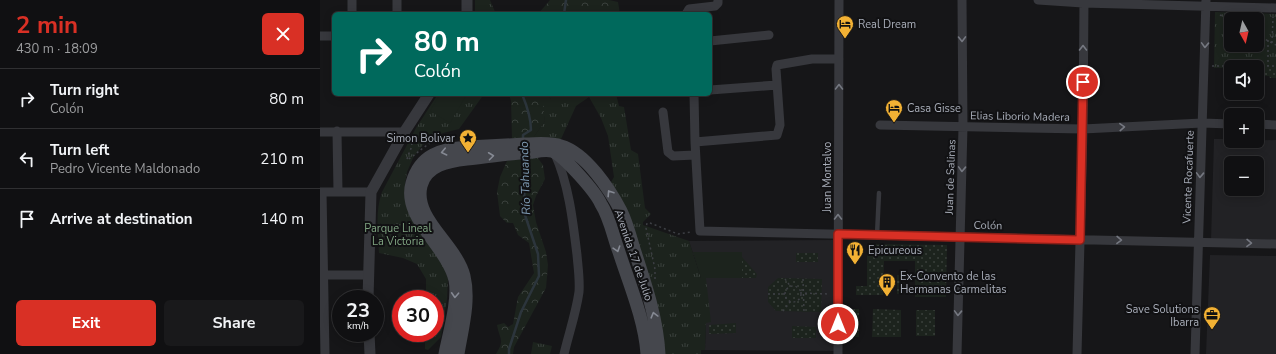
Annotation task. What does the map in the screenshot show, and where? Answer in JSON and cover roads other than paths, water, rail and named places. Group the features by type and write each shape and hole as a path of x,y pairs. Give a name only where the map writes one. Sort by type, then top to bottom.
{"main road":[{"name":"Avenida 17 de Julio","path":"445,354 456,295 455,280 449,262 415,214 411,199 412,184 424,160 442,151 464,148 512,149 556,155 570,150 582,158 613,196 622,213 646,284 656,324 659,354"},
{"name":"Avenida 17 de Julio","path":"458,354 465,306 466,291 464,275 453,252 427,219 420,200 421,185 427,174 439,164 512,149"},
{"name":"Avenida 17 de Julio","path":"556,155 601,204 642,324 647,354"}],"street":[{"path":"352,0 352,12"},
{"path":"397,0 397,12"},
{"path":"467,0 467,12"},
{"path":"687,12 689,9 715,6 718,3 718,0"},
{"name":"Juan Montalvo","path":"838,354 839,0"},
{"name":"Juan de Salinas","path":"957,354 963,127 962,0"},
{"path":"1038,0 1206,3 1274,11"},
{"path":"1077,354 1083,129 1084,1"},
{"name":"Vicente Rocafuerte","path":"1195,354 1206,3"},
{"path":"712,41 769,35"},
{"path":"320,36 332,36"},
{"path":"695,142 777,135 780,125 776,69 778,65 812,60 839,59"},
{"path":"712,90 777,85"},
{"path":"368,290 371,192 405,132 428,96"},
{"path":"663,112 668,152 673,156 696,155 694,96"},
{"name":"Elias Liborio Madera","path":"880,125 1083,129 1202,123 1224,124"},
{"path":"1264,124 1276,125"},
{"path":"337,131 338,192"},
{"path":"320,132 405,132"},
{"path":"556,155 567,193 575,239 579,283 575,314 564,354"},
{"name":"Colón","path":"696,155 700,231 1276,244"},
{"path":"325,354 322,318 321,192 371,192"},
{"path":"322,275 368,275"},
{"path":"369,342 370,354"}],"lane":[{"path":"877,235 880,193"}],"waterway":[{"name":"Río Tahuando","path":"564,12 566,0"},
{"name":"Río Tahuando","path":"523,96 528,112 531,130 523,135 523,140"},
{"name":"Río Tahuando","path":"509,354 509,349 521,312 539,276 538,254 525,215 523,157"}],"place":[{"name":"Real Dream","path":"845,39"},
{"name":"Casa Gisse","path":"894,123"},
{"name":"Simon Bolivar","path":"468,153"},
{"name":"Epicureous","path":"855,265"},
{"name":"Ex-Convento de las Hermanas Carmelitas","path":"887,297"},
{"name":"Save Solutions Ibarra","path":"1212,330"}],"park label":[{"name":"Parque Lineal La Victoria","path":"398,234"}]}
